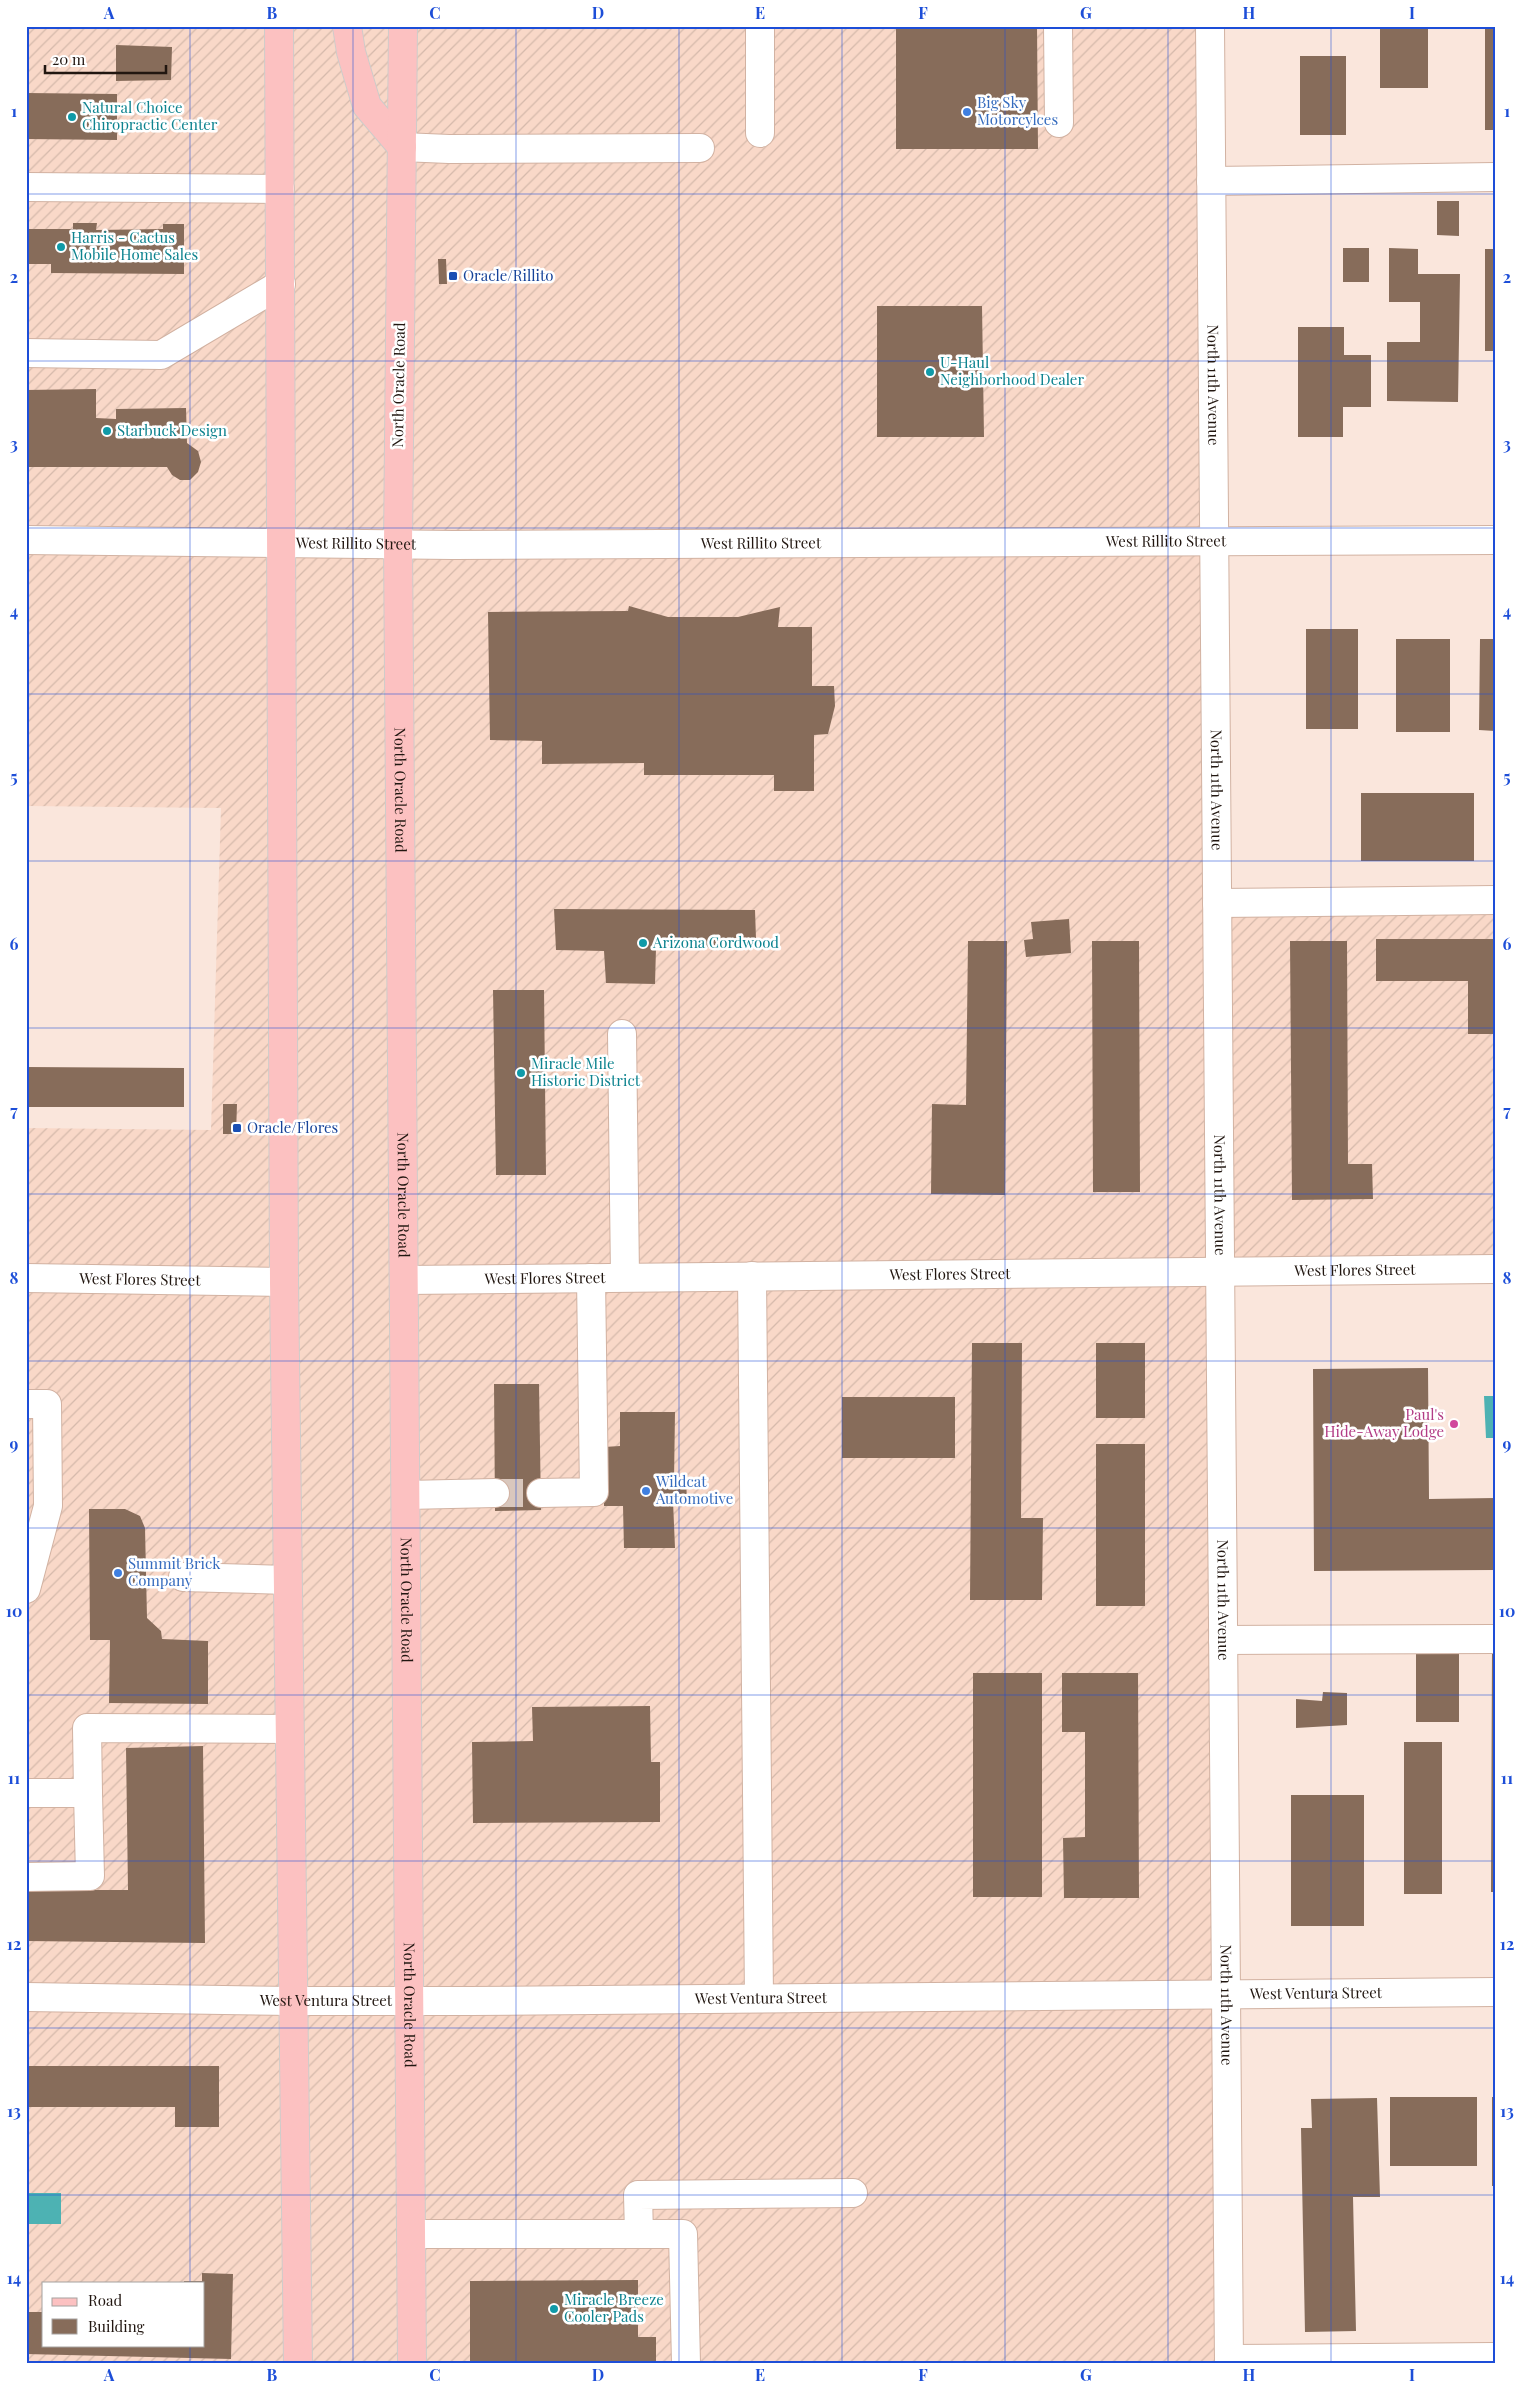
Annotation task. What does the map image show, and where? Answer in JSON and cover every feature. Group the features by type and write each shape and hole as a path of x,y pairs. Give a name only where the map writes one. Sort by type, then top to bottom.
{"main road":[{"path":"279,26 284,1282 298,2363"},
{"path":"347,26 351,52 367,106 402,147"},
{"name":"North Oracle Road","path":"403,26 398,545 407,1495 412,2363"}],"street":[{"path":"760,26 760,133"},
{"path":"1058,26 1059,123"},
{"name":"North 11th Avenue","path":"1210,26 1230,2361"},
{"path":"402,147 448,149 700,148"},
{"path":"1211,180 1495,177"},
{"path":"26,187 280,189"},
{"path":"26,353 160,355 281,284"},
{"name":"West Rillito Street","path":"26,540 398,545 1495,540"},
{"path":"1217,903 1495,900"},
{"path":"622,1034 625,1277"},
{"name":"West Flores Street","path":"405,1280 1220,1270 1495,1269"},
{"path":"752,1276 759,1998"},
{"name":"West Flores Street","path":"26,1278 284,1282"},
{"path":"541,1493 594,1492 591,1278"},
{"path":"26,1404 47,1404 28,1578"},
{"path":"407,1495 495,1493"},
{"path":"183,1577 288,1580"},
{"path":"1223,1640 1495,1639"},
{"path":"26,1877 90,1876 86,1728 289,1729"},
{"path":"26,1793 88,1793"},
{"name":"West Ventura Street","path":"26,1997 409,2001 1495,1992"},
{"path":"639,2234 638,2194 853,2193"},
{"path":"411,2234 683,2234 686,2363"},
{"path":"1230,2361 1495,2357"}],"shaded area":[{"path":"26,26 1210,26 1217,915 1495,911 1495,1269 1221,1270 1229,2363 26,2363 26,1128 211,1130 221,808 26,806"}],"water":[{"path":"1484,1396 1495,1396 1495,1438 1486,1438"},
{"path":"26,2193 61,2193 61,2224 26,2224"}],"building":[{"name":"Big Sky Motorcylces","path":"896,26 1037,26 1038,149 896,149"},
{"path":"1380,26 1428,26 1428,88 1380,88"},
{"path":"1485,26 1495,26 1495,130 1485,130"},
{"path":"116,45 172,47 171,80 116,81"},
{"path":"1300,56 1346,56 1346,135 1300,135"},
{"name":"Natural Choice Chiropractic Center","path":"26,93 117,94 117,140 26,139"},
{"path":"1437,201 1459,201 1459,236 1437,235"},
{"path":"73,223 97,223 96,230 163,229 163,224 184,224 184,274 51,273 51,264 26,264 26,229 73,229"},
{"path":"1343,248 1369,248 1369,282 1343,282"},
{"path":"1389,248 1418,249 1418,274 1460,274 1458,402 1387,401 1387,342 1420,342 1420,302 1389,302"},
{"path":"1485,249 1495,249 1495,351 1485,351"},
{"path":"438,259 446,259 447,284 439,284"},
{"name":"U-Haul Neighborhood Dealer","path":"877,306 982,306 984,437 877,437"},
{"path":"1298,327 1344,327 1344,355 1371,355 1371,407 1343,407 1343,437 1298,437"},
{"name":"Starbuck Design","path":"96,389 96,418 116,419 116,409 186,408 187,443 198,451 201,462 198,472 190,480 180,480 172,475 167,467 26,467 26,390"},
{"path":"629,606 668,617 738,617 780,607 778,627 812,627 812,686 834,686 835,706 828,734 814,735 814,791 774,791 774,775 644,775 644,763 542,764 542,741 490,740 488,612 628,611"},
{"path":"1306,629 1358,629 1358,729 1306,729"},
{"path":"1396,639 1450,639 1450,732 1396,732"},
{"path":"1480,639 1495,639 1495,731 1479,730"},
{"path":"1361,793 1474,793 1474,861 1361,861"},
{"name":"Arizona Cordwood","path":"554,909 755,910 756,939 731,940 731,947 656,948 655,984 606,983 604,951 556,950"},
{"path":"1069,919 1071,953 1026,957 1024,940 1033,939 1031,922"},
{"path":"1376,939 1495,939 1495,1034 1468,1034 1468,981 1376,981"},
{"path":"968,941 1007,941 1005,1195 931,1194 932,1104 966,1105"},
{"path":"1092,941 1139,941 1140,1192 1093,1192"},
{"path":"1290,941 1347,941 1348,1164 1372,1164 1373,1199 1292,1200"},
{"path":"493,990 544,990 546,1175 496,1175"},
{"path":"26,1067 184,1068 184,1107 26,1107"},
{"path":"223,1104 237,1104 236,1134 223,1134"},
{"path":"972,1343 1022,1343 1021,1518 1043,1518 1042,1600 970,1600"},
{"path":"1096,1343 1145,1343 1145,1418 1096,1418"},
{"path":"1428,1368 1429,1499 1495,1498 1495,1570 1314,1571 1313,1369"},
{"path":"494,1384 539,1384 541,1510 495,1511"},
{"path":"842,1397 955,1397 955,1458 842,1458"},
{"name":"Wildcat Automotive","path":"620,1412 675,1412 674,1480 686,1479 687,1501 673,1501 675,1548 624,1548 623,1506 604,1506 604,1447 620,1446"},
{"path":"1096,1444 1145,1444 1145,1606 1096,1606"},
{"name":"Summit Brick Company","path":"89,1509 125,1509 140,1516 145,1528 147,1618 161,1631 162,1639 208,1641 208,1704 109,1703 110,1640 90,1640"},
{"path":"1416,1647 1459,1647 1459,1722 1416,1722"},
{"path":"1492,1651 1495,1651 1495,1892 1491,1892"},
{"path":"973,1673 1042,1673 1042,1897 973,1897"},
{"path":"1062,1673 1138,1673 1139,1898 1064,1898 1063,1838 1085,1837 1085,1732 1062,1732"},
{"path":"1323,1692 1347,1693 1347,1725 1296,1728 1296,1699 1322,1701"},
{"path":"650,1706 651,1762 660,1762 660,1822 473,1823 472,1742 533,1741 532,1707"},
{"path":"1404,1742 1442,1742 1442,1894 1404,1894"},
{"path":"203,1746 205,1943 26,1941 26,1890 128,1890 126,1748"},
{"path":"1291,1795 1364,1795 1364,1926 1291,1926"},
{"path":"26,2066 219,2066 219,2127 175,2127 175,2107 26,2107"},
{"path":"1390,2097 1477,2097 1477,2166 1390,2166"},
{"path":"1492,2097 1495,2097 1495,2186 1492,2186"},
{"path":"1377,2098 1380,2197 1353,2197 1356,2331 1305,2332 1301,2128 1312,2128 1311,2099"},
{"path":"202,2273 233,2274 231,2359 26,2354 26,2312 42,2312 42,2346 205,2346 205,2282 184,2282 202,2281"},
{"name":"Miracle Breeze Cooler Pads","path":"638,2280 638,2337 656,2337 656,2363 470,2363 470,2281"}],"tunnel":[{"path":"495,1493 541,1493"}],"place":[{"name":"Big Sky Motorcylces","path":"967,112"},
{"name":"Natural Choice Chiropractic Center","path":"72,117"},
{"name":"Harris - Cactus Mobile Home Sales","path":"61,247"},
{"name":"Oracle/Rillito","path":"453,276"},
{"name":"U-Haul Neighborhood Dealer","path":"930,372"},
{"name":"Starbuck Design","path":"107,431"},
{"name":"Arizona Cordwood","path":"643,943"},
{"name":"Miracle Mile Historic District","path":"521,1073"},
{"name":"Oracle/Flores","path":"237,1128"},
{"name":"Paul's Hide-Away Lodge","path":"1454,1424"},
{"name":"Wildcat Automotive","path":"646,1491"},
{"name":"Summit Brick Company","path":"118,1573"},
{"name":"Miracle Breeze Cooler Pads","path":"554,2309"}]}
